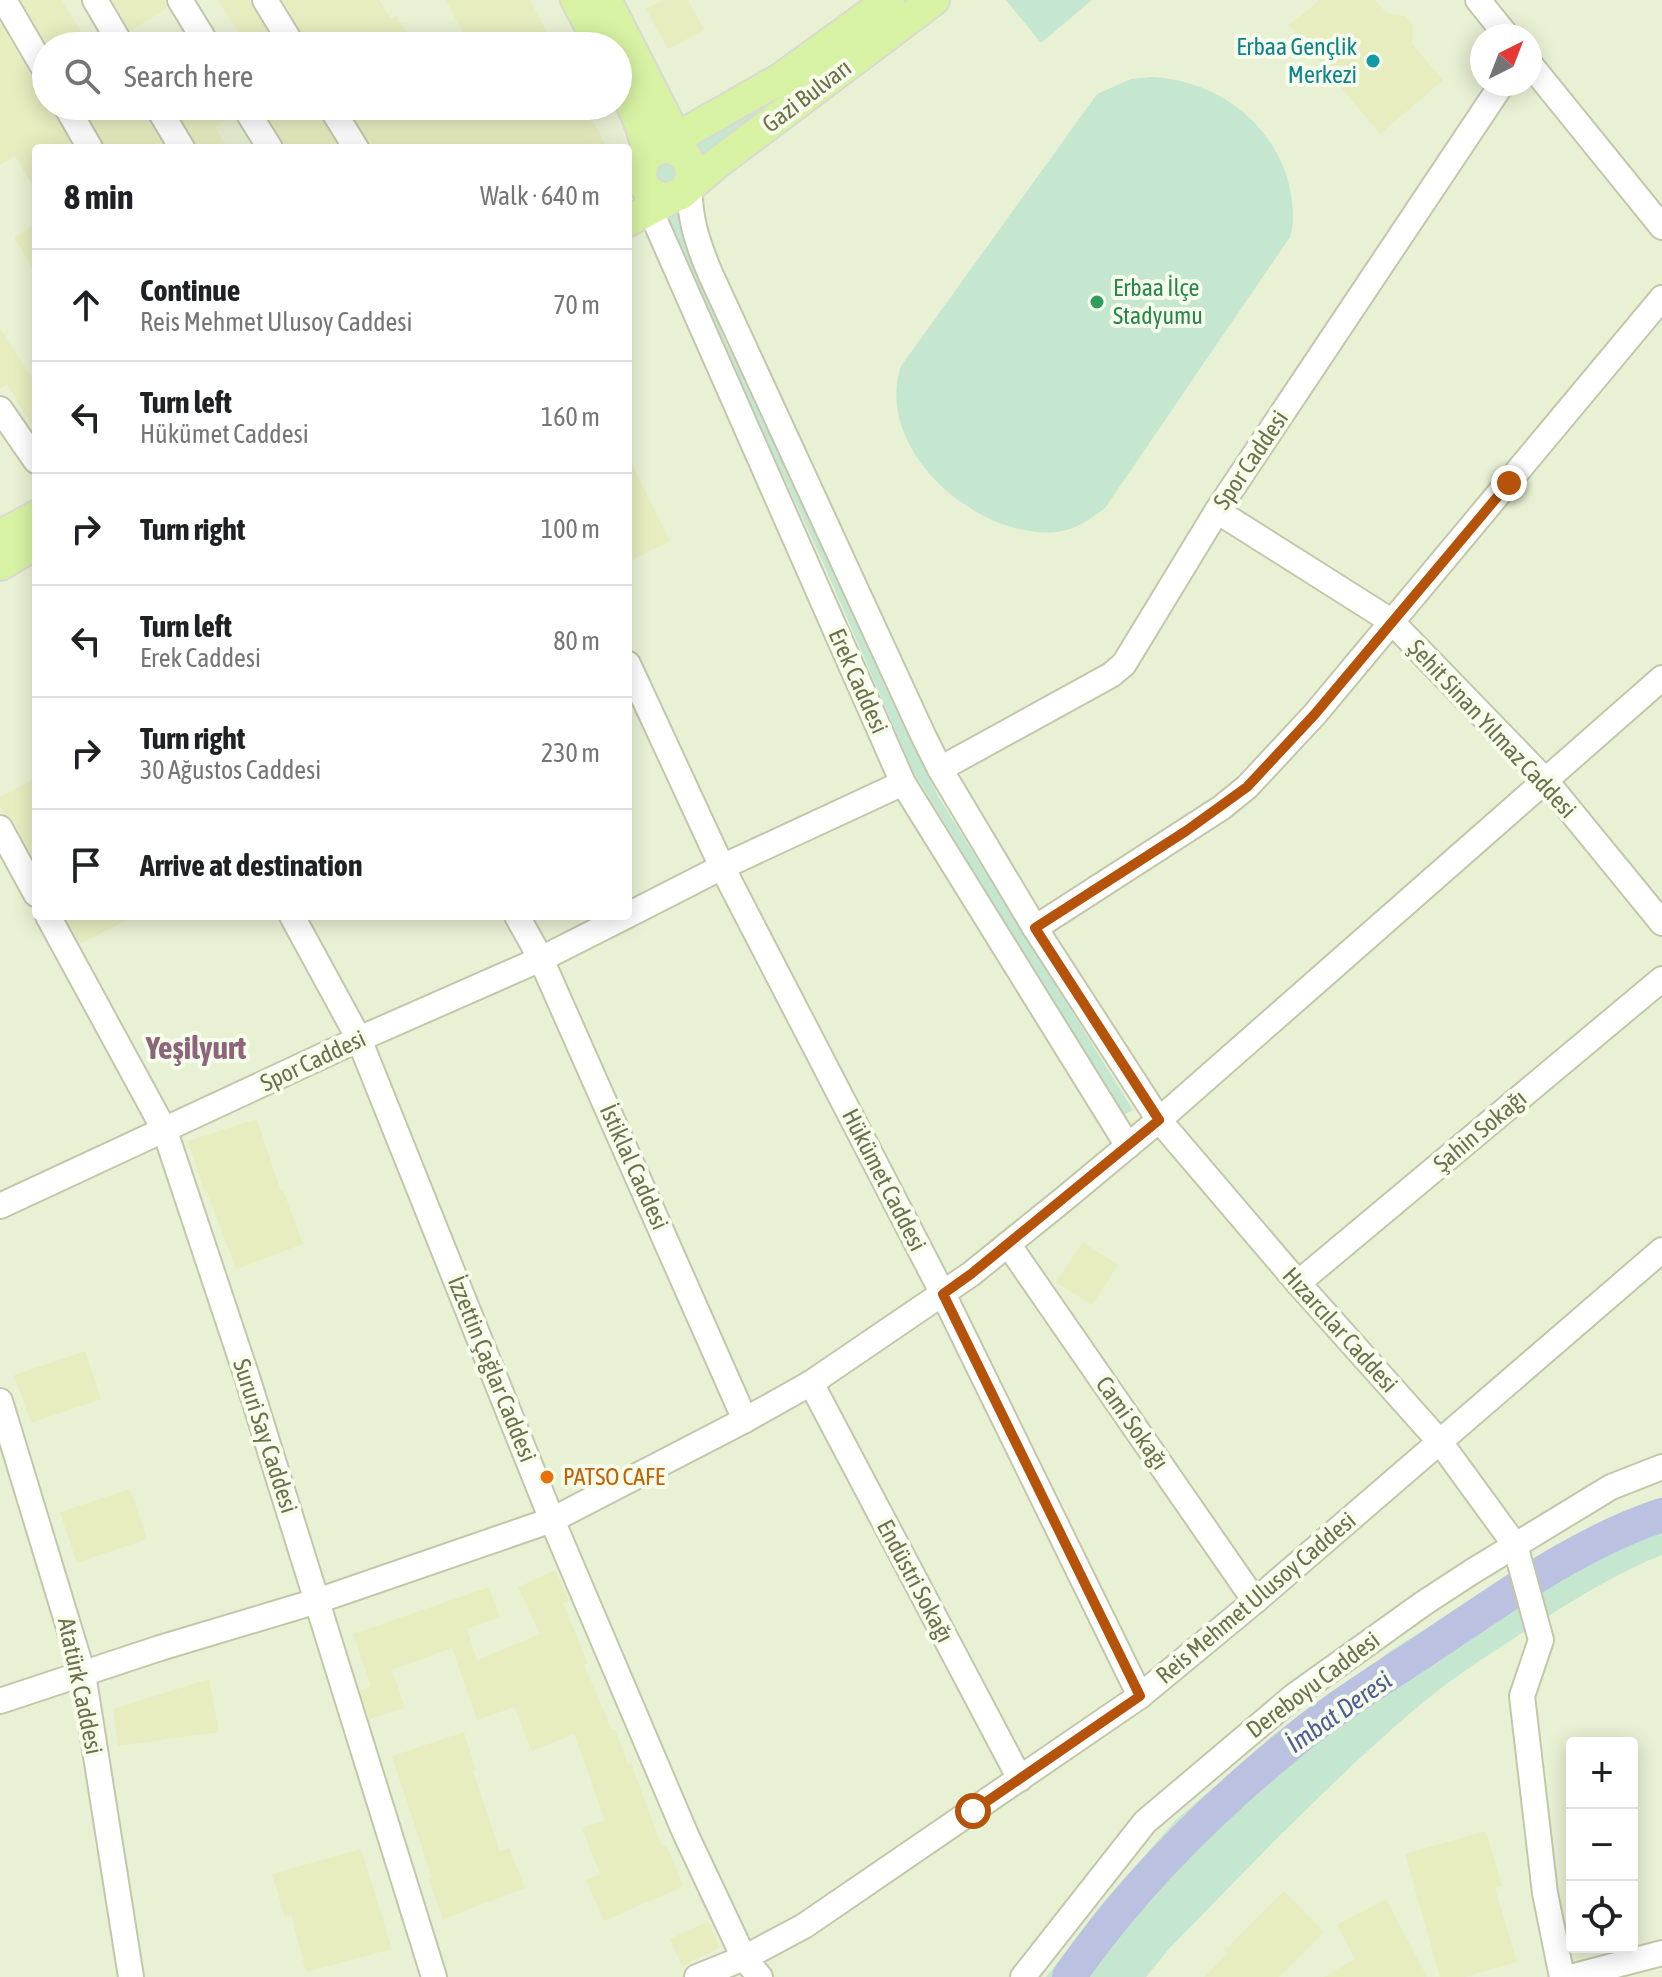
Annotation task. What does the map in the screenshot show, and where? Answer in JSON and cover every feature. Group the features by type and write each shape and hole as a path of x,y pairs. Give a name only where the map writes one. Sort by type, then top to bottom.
{"main road":[{"path":"576,0 593,32"},
{"name":"Erek Caddesi","path":"606,0 616,32"},
{"name":"Gazi Bulvarı","path":"663,179 780,79 889,0"},
{"name":"Gazi Bulvarı","path":"663,179 739,146 934,0"},
{"name":"Erek Caddesi","path":"632,82 663,179"},
{"name":"Erek Caddesi","path":"632,104 663,179"},
{"path":"0,536 32,518"},
{"path":"0,565 32,546"}],"street":[{"path":"4,0 32,48"},
{"path":"95,0 114,32"},
{"path":"180,0 199,32"},
{"path":"265,0 284,32"},
{"path":"1478,0 1497,24"},
{"path":"1542,79 1662,227"},
{"name":"Spor Caddesi","path":"940,769 1111,675 1124,664 1217,511 1494,96"},
{"path":"74,120 88,144"},
{"path":"165,120 180,144"},
{"path":"253,120 268,144"},
{"path":"339,120 354,144"},
{"name":"Erek Caddesi","path":"663,179 689,203 693,227 710,273 940,769 1035,928 1159,1120"},
{"name":"Erek Caddesi","path":"663,179 903,783 1128,1146"},
{"path":"1035,928 1186,831 1247,787 1315,714 1662,298"},
{"path":"0,409 32,455"},
{"name":"Şehit Sinan Yılmaz Caddesi","path":"1217,511 1391,621 1546,781 1662,923"},
{"name":"Hükümet Caddesi","path":"632,673 722,867 943,1294 1140,1696"},
{"path":"0,1701 317,1601 552,1520 811,1383 943,1294 1128,1146 1662,678"},
{"name":"Spor Caddesi","path":"632,912 903,783"},
{"path":"0,828 32,887"},
{"name":"Sururi Say Caddesi","path":"50,920 165,1131 317,1601 434,1977"},
{"name":"İzzettin Çağlar Caddesi","path":"294,920 359,1039 552,1520 686,1835 744,1958 760,1977"},
{"name":"İstiklal Caddesi","path":"519,920 541,959 745,1420"},
{"name":"Spor Caddesi","path":"0,1206 359,1039 541,959 617,920"},
{"name":"Şahin Sokağı","path":"1298,1283 1662,979"},
{"name":"Hızarcılar Caddesi","path":"1159,1120 1298,1283 1440,1442 1515,1545"},
{"name":"Cami Sokağı","path":"1008,1244 1255,1601"},
{"name":"Reis Mehmet Ulusoy Caddesi","path":"697,1977 744,1958 804,1926 1140,1696 1658,1261"},
{"name":"Endüstri Sokağı","path":"811,1383 1020,1779"},
{"name":"Atatürk Caddesi","path":"0,1401 83,1674 131,1977"},
{"name":"Dereboyu Caddesi","path":"1023,1977 1145,1822 1294,1696 1424,1603 1515,1545 1611,1487 1662,1467"},
{"path":"1515,1545 1541,1640 1522,1696 1545,1893 1562,1977"},
{"path":"1570,1977 1662,1953"}],"shaded area":[{"path":"0,0 1662,0 1662,1498 1574,1539 1390,1651 1209,1791 1175,1821 1103,1902 1046,1977 0,1977"},
{"path":"908,0 919,0 704,158 694,143 881,21"},
{"path":"1006,0 1092,0 1041,43"},
{"name":"Erbaa İlçe Stadyumu","path":"1152,77 1176,80 1221,97 1257,126 1272,144 1290,189 1293,225 1290,237 1105,508 1076,526 1056,532 1025,530 994,521 964,504 938,483 917,457 902,428 896,397 901,366 1097,94 1131,79"},
{"path":"667,160 676,164 680,173 676,182 667,186 658,182 654,173 658,164"},
{"path":"681,212 683,232 726,343 748,379 938,796 1133,1110 1123,1115 913,771 668,218"},
{"path":"1662,1498 1662,1555 1569,1603 1429,1698 1350,1767 1289,1827 1169,1949 1146,1977 1046,1977 1103,1902 1175,1821 1272,1741 1390,1651 1476,1597 1574,1539"},
{"path":"1662,1555 1662,1977 1146,1977 1169,1949 1332,1783 1415,1708 1480,1659 1617,1575"}],"building":[{"path":"21,0 61,0 81,32 40,32"},
{"path":"112,0 165,0 167,8 130,31"},
{"path":"218,0 250,0 267,32 238,32"},
{"path":"283,0 379,0 391,19 396,16 406,32 300,32"},
{"path":"446,0 530,0 547,32 463,32"},
{"path":"663,0 688,0 704,30 668,49 646,9"},
{"name":"Erbaa Gençlik Merkezi","path":"1320,0 1375,0 1386,13 1405,16 1413,25 1412,44 1443,80 1380,134 1289,25"},
{"path":"0,23 32,78 32,120 58,120 71,144 32,144 32,184 15,156 0,165"},
{"path":"90,120 150,120 163,144 103,144"},
{"path":"182,120 226,120 215,127 226,144 195,144"},
{"path":"270,120 323,120 336,144 283,144"},
{"path":"356,120 592,120 605,144 369,144"},
{"path":"32,226 32,267 14,237"},
{"path":"0,328 32,378 32,426 7,384 0,389"},
{"path":"632,464 670,541 632,560"},
{"path":"32,780 32,856 13,821 0,808 0,797"},
{"path":"67,920 127,920 80,944"},
{"path":"257,1119 303,1244 236,1269 188,1141"},
{"path":"1083,1242 1118,1265 1092,1305 1056,1282"},
{"path":"85,1351 101,1399 31,1423 14,1375"},
{"path":"130,1489 147,1539 77,1563 60,1512"},
{"path":"555,1570 569,1600 563,1603 588,1663 584,1665 628,1764 631,1763 662,1847 666,1845 684,1886 604,1921 586,1880 600,1874 582,1828 605,1820 574,1734 532,1751 514,1707 477,1720 452,1648 392,1670 405,1708 369,1719 360,1690 371,1686 353,1634 489,1587 500,1617 467,1629 477,1660 540,1634 518,1587"},
{"path":"209,1679 219,1732 118,1746 113,1709"},
{"path":"464,1732 476,1770 473,1771 500,1851 509,1848 525,1888 443,1919 392,1756"},
{"path":"1486,1831 1502,1886 1495,1888 1517,1962 1465,1977 1440,1977 1405,1854"},
{"path":"361,1849 392,1949 306,1972 291,1915 285,1917 272,1874"},
{"path":"1284,1891 1324,1932 1279,1977 1204,1977 1228,1953 1225,1950"},
{"path":"1386,1899 1427,1977 1324,1977 1355,1959 1337,1925"},
{"path":"708,1921 720,1948 682,1966 670,1939"}],"waterway":[{"name":"İmbat Deresi","path":"1069,1977 1093,1943 1176,1848 1236,1790 1300,1736 1547,1570 1603,1539 1662,1515"}],"place":[{"name":"Erbaa Gençlik Merkezi","path":"1373,61"},
{"name":"Erbaa İlçe Stadyumu","path":"1097,302"},
{"name":"PATSO CAFE","path":"547,1477"}],"district":[{"name":"Yeşilyurt","path":"196,1048"}],"route":[{"path":"973,1811 1140,1696 943,1294 1159,1120 1035,928 1221,808 1247,787 1315,714 1509,483"}]}
